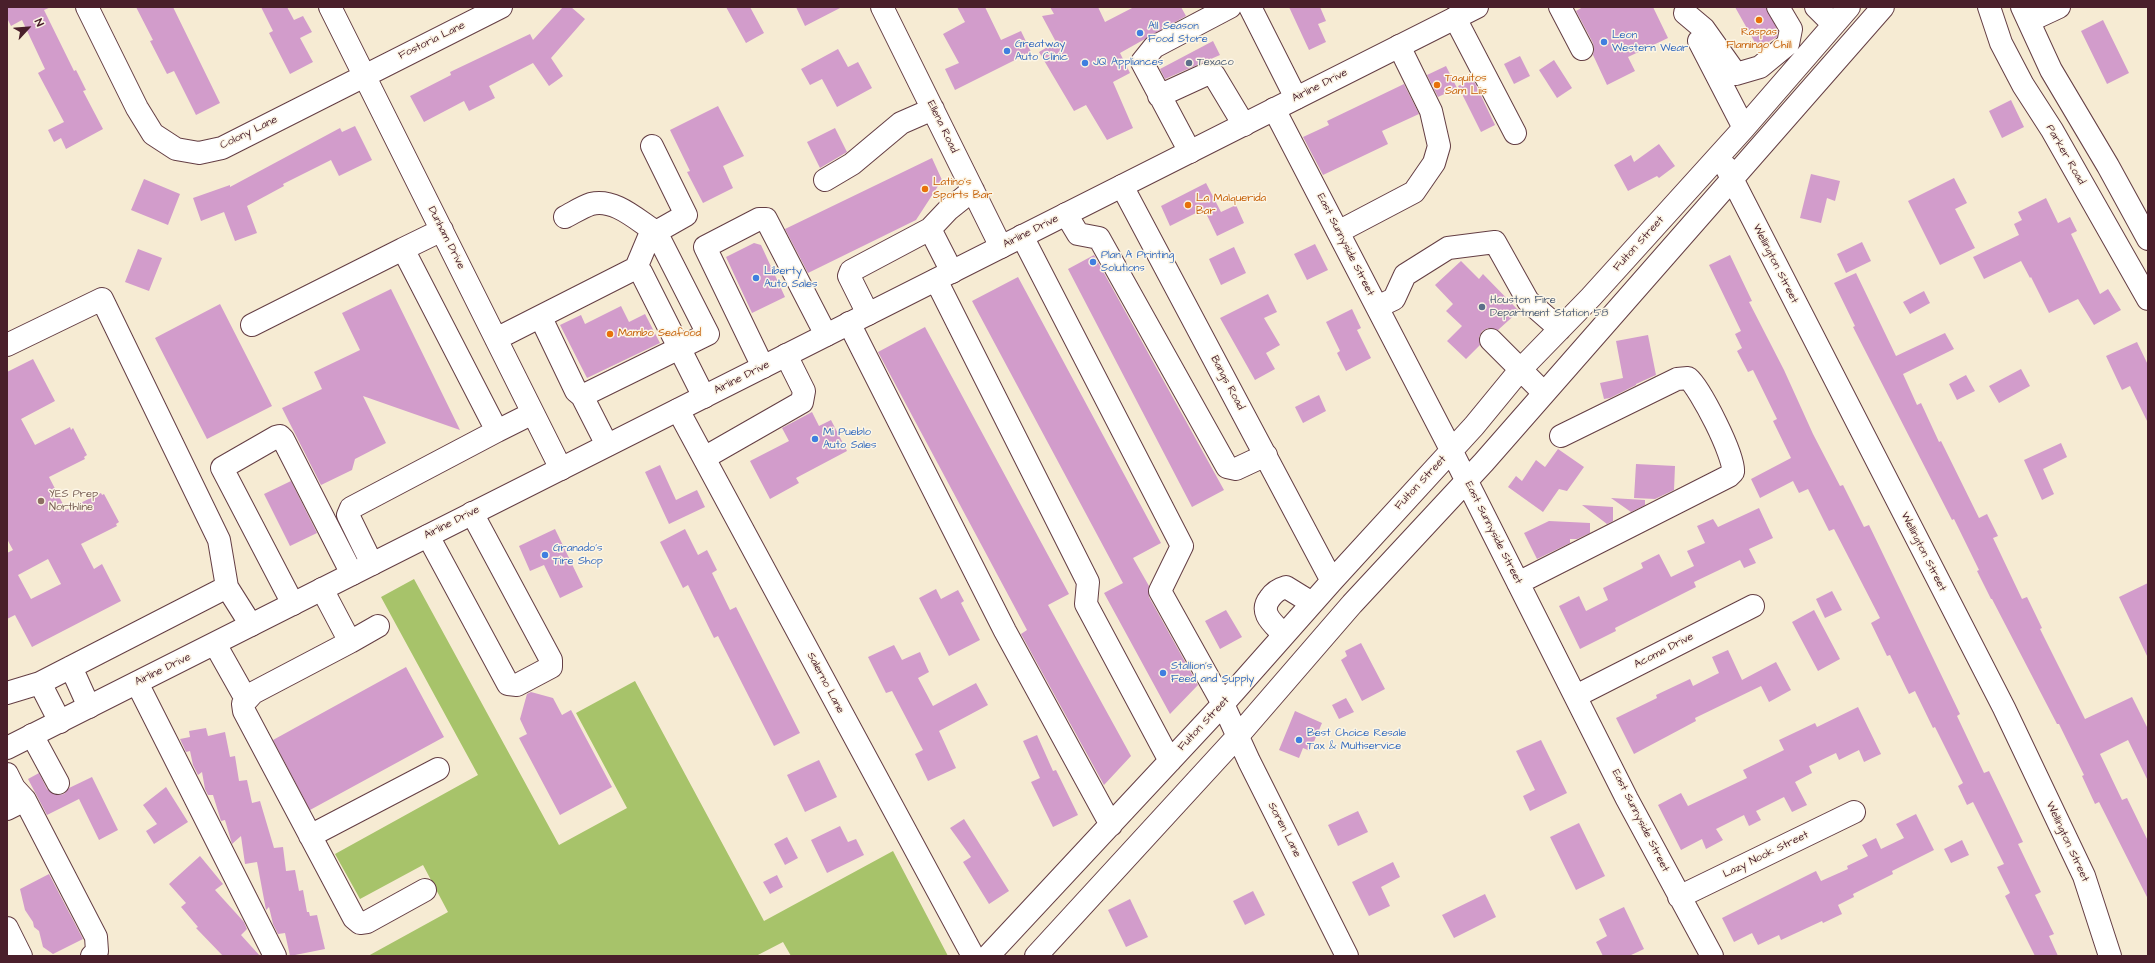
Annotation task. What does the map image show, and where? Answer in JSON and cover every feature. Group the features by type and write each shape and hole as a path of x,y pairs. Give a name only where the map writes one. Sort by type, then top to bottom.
{"street":[{"name":"Colony Lane","path":"87,7 137,108 153,134 176,149 199,153 222,148 364,75"},
{"name":"Dunham Drive","path":"330,7 561,468"},
{"name":"Fostoria Lane","path":"364,75 501,7"},
{"name":"Ellena Road","path":"882,7 1001,247"},
{"path":"1190,152 1142,62 1154,47 1230,7"},
{"path":"1250,7 1296,98"},
{"name":"Airline Drive","path":"7,748 1477,7"},
{"path":"1560,7 1582,49"},
{"path":"1683,10 1704,29 1736,74 1760,67 1788,44 1791,29 1778,7"},
{"path":"1816,7 1833,24"},
{"name":"Fulton Street","path":"988,956 1223,704 1312,603 1451,451 1520,370 1560,329 1720,155 1849,7"},
{"path":"1036,956 1237,737 1349,607 1466,481 1838,60 1883,7"},
{"name":"Parker Road","path":"1989,7 2001,44 2148,300"},
{"path":"2001,44 2028,19 2059,7"},
{"path":"1683,10 1744,128"},
{"path":"1455,18 1515,133"},
{"path":"2028,19 2051,70 2108,166 2148,239"},
{"path":"1338,232 1414,192 1434,163 1438,146 1431,111 1399,46"},
{"path":"1159,96 1207,74 1214,75 1244,124"},
{"path":"826,180 852,164 901,123 933,109"},
{"name":"East Sunnyside Street","path":"1274,109 1679,897 1712,956"},
{"path":"496,339 541,318 636,268 649,237 686,215 652,146"},
{"name":"Wellington Street","path":"1720,155 2004,708 2084,876 2110,956"},
{"name":"Bangs Road","path":"1122,186 1332,581"},
{"path":"868,314 849,276 851,271 930,229 948,210 973,190"},
{"path":"565,217 590,205 603,203 617,207 656,232 708,334 582,396"},
{"path":"1066,214 1078,234 1099,238 1226,467 1236,469 1266,455"},
{"path":"763,367 705,247 759,219 766,219 826,335"},
{"path":"930,229 944,276 1088,582 1086,604 1170,761"},
{"path":"252,325 442,230"},
{"name":"Soren Lane","path":"1022,236 1182,546 1160,591 1223,704 1237,737 1347,956"},
{"path":"1377,307 1394,299 1405,275 1448,248 1495,242 1528,301 1560,329"},
{"path":"403,249 498,431"},
{"path":"636,268 641,272 704,397"},
{"path":"7,345 102,299 219,540 227,587 251,625"},
{"path":"541,318 576,391 582,396 607,445"},
{"path":"849,323 1005,631 1110,825"},
{"path":"1491,340 1544,393"},
{"path":"704,458 802,402 804,398 802,387 786,355"},
{"path":"1518,583 1729,476 1733,472 1731,456 1697,387 1688,378 1677,378 1561,436"},
{"name":"Salerno Lane","path":"678,410 973,956"},
{"path":"372,564 348,515 351,508 534,413"},
{"path":"293,604 222,468 276,437 280,436 283,439 352,574"},
{"path":"428,536 508,684 517,684 551,667 551,660 472,513"},
{"path":"7,693 40,683 227,587"},
{"path":"1284,635 1269,620 1265,610 1267,602 1272,594 1279,589 1286,587 1312,603"},
{"path":"322,589 350,642"},
{"name":"Acoma Drive","path":"1576,696 1753,606"},
{"path":"378,626 253,694 246,699 243,704 244,711 354,918 360,923 367,922 425,890"},
{"path":"215,644 246,699"},
{"path":"71,667 89,707"},
{"path":"40,683 60,722"},
{"path":"137,683 275,956"},
{"path":"32,735 58,783"},
{"path":"310,836 438,770"},
{"path":"7,774 14,788 16,804 96,937 97,951 92,956"},
{"name":"Lazy Nook Street","path":"1679,897 1854,812"},
{"path":"7,928 21,956"}],"green space":[{"path":"414,579 559,845 627,808 576,713 635,681 764,921 893,851 948,956 791,956 783,942 756,956 368,956 448,912 423,865 360,899 335,854 478,775 381,597"}],"building":[{"path":"7,7 51,7 44,10 74,71 76,70 86,90 83,91 103,129 66,149 61,138 54,142 48,130 64,122 38,73 45,69 22,20 11,26 7,18"},
{"path":"136,7 173,7 220,103 196,115 174,71 167,74 150,41 153,40"},
{"path":"261,7 287,7 294,20 303,16 312,32 300,38 313,62 290,74 269,33 273,31"},
{"path":"563,7 571,7 585,19 551,58 563,76 549,86 533,63 489,86 495,98 469,111 464,101 424,122 410,96 451,75 450,72 530,34 533,40"},
{"path":"726,7 750,7 764,33 746,43"},
{"path":"796,7 842,7 805,26"},
{"path":"957,7 985,7 1001,40 1021,31 1031,52 955,90 945,69 959,63 943,34 965,22"},
{"name":"JQ Appliances","path":"1050,7 1098,7 1105,22 1134,7 1181,7 1186,16 1120,53 1130,73 1113,82 1133,128 1107,140 1086,105 1074,111 1039,52 1056,42 1042,16 1054,14"},
{"path":"1289,7 1320,7 1326,21 1318,24 1326,42 1309,50"},
{"path":"1583,7 1653,7 1668,38 1628,57 1635,71 1607,85 1593,55 1593,43 1576,11"},
{"name":"Raspas Flamingo Chill","path":"1735,7 1766,7 1778,31 1777,37 1758,48"},
{"path":"2103,20 2129,73 2107,84 2081,31"},
{"name":"Texaco","path":"1213,41 1220,55 1165,79 1160,69"},
{"path":"838,49 848,67 858,62 872,88 837,107 822,79 810,85 801,69"},
{"path":"1520,56 1530,76 1514,84 1504,64"},
{"path":"1554,60 1572,88 1557,98 1539,70"},
{"path":"1446,66 1457,88 1438,97 1427,75"},
{"path":"1473,79 1495,125 1481,132 1458,86"},
{"path":"1404,84 1419,114 1382,131 1388,144 1323,175 1303,137 1329,125 1327,121"},
{"path":"2011,100 2024,127 2002,138 1989,111"},
{"path":"718,106 744,156 723,166 733,188 703,203 687,172 690,171 670,130"},
{"path":"355,126 372,160 339,176 331,160 283,184 284,186 247,206 257,233 235,241 224,212 201,221 193,198 230,185 230,187 340,128 342,132"},
{"path":"835,128 847,152 820,168 807,142"},
{"path":"1659,144 1675,166 1659,178 1657,176 1628,191 1614,165 1631,155 1634,162"},
{"path":"932,158 942,180 916,220 808,273 785,229"},
{"path":"1811,174 1840,181 1835,201 1827,198 1821,223 1800,218"},
{"path":"1954,178 1967,203 1955,209 1975,248 1940,265 1908,201"},
{"path":"144,179 180,194 168,225 131,210"},
{"name":"La Malquerida Bar","path":"1206,183 1221,212 1236,205 1244,223 1217,236 1204,209 1170,226 1161,206"},
{"path":"2046,198 2058,223 2070,217 2077,231 2071,234 2100,294 2108,289 2121,310 2094,325 2078,299 2049,313 2031,277 2030,278 2021,261 1984,279 1973,257 2019,235 2014,224 2022,220 2018,212"},
{"path":"1862,242 1871,261 1846,273 1837,254"},
{"name":"Liberty Auto Sales","path":"754,243 761,245 785,297 752,313 726,257"},
{"path":"1315,244 1328,270 1307,280 1294,254"},
{"path":"1234,247 1246,273 1221,285 1209,259"},
{"path":"138,249 162,258 149,291 125,282"},
{"path":"1094,255 1224,490 1192,507 1068,269"},
{"path":"1730,255 1752,301 1749,302 1784,370 1813,434 1840,486 1843,485 1864,527 1869,525 1960,714 1957,716 1984,773 1989,771 2023,842 2018,844 2041,892 2035,895 2054,934 2049,936 2058,956 2035,956 2005,896 2010,893 1997,867 2004,864 1973,802 1967,805 1958,786 1963,783 1915,691 1909,694 1890,655 1887,656 1871,623 1880,618 1834,529 1829,531 1808,489 1799,493 1793,481 1760,498 1751,479 1791,458 1773,421 1777,419 1753,370 1748,372 1737,351 1742,348 1735,334 1741,331 1709,265"},
{"name":"Houston Fire Department Station 58","path":"1461,261 1479,279 1483,274 1519,311 1498,330 1488,328 1482,331 1479,337 1480,345 1466,359 1447,341 1462,326 1446,311 1453,304 1435,285"},
{"path":"1856,273 1896,356 1945,333 1954,349 1903,374 1917,405 1921,403 1939,442 1941,441 1979,518 1987,514 1998,536 1993,538 2022,599 2027,597 2042,628 2040,629 2085,719 2132,697 2148,729 2148,781 2128,740 2100,754 2122,800 2127,798 2148,841 2148,899 2099,802 2095,804 2082,776 2084,775 2059,724 2057,724 1991,599 1977,571 1979,570 1954,519 1952,520 1853,327 1855,326 1834,283"},
{"path":"1018,277 1161,543 1133,558 1149,586 1149,597 1198,685 1170,714 1104,593 1123,583 972,301"},
{"path":"391,289 460,430 363,396 386,443 355,459 352,470 321,485 282,408 322,389 314,372 360,350 342,313"},
{"path":"1924,291 1930,303 1910,314 1903,302"},
{"path":"1268,294 1277,312 1264,318 1280,345 1266,353 1275,369 1255,380 1220,318"},
{"path":"220,304 272,406 207,439 155,338"},
{"name":"Mambo Seafood","path":"621,306 629,322 645,314 660,343 587,378 560,325 581,315 585,324"},
{"path":"1352,309 1361,328 1357,330 1371,358 1346,371 1337,353 1340,351 1326,322"},
{"path":"925,327 1069,594 1048,605 1131,756 1104,785 1021,634 1027,630 878,352"},
{"path":"1648,335 1656,375 1610,398 1604,399 1600,383 1623,378 1616,341"},
{"path":"2137,342 2148,365 2148,423 2130,386 2122,390 2106,356"},
{"name":"YES Prep Northline","path":"33,359 55,401 21,419 35,445 70,427 71,430 73,428 87,455 84,457 85,459 49,477 66,510 101,493 102,495 104,494 119,522 116,524 117,526 81,544 94,569 102,564 121,601 32,647 15,615 7,619 7,553 13,550 7,539 7,372","holes":["48,559 61,584 31,599 18,575"]},
{"path":"2021,369 2030,386 1999,403 1989,386"},
{"path":"1966,375 1975,391 1957,400 1949,384"},
{"path":"1319,395 1326,411 1303,423 1295,407"},
{"path":"812,412 819,426 831,420 847,451 796,478 799,483 770,499 750,461 789,441 782,428"},
{"path":"2061,443 2067,457 2043,469 2054,494 2042,500 2024,460"},
{"path":"1558,449 1584,467 1567,491 1559,489 1543,512 1508,487 1516,476 1522,481 1536,460 1545,467"},
{"path":"1636,464 1675,466 1674,490 1655,499 1634,498"},
{"path":"660,465 676,500 697,490 705,507 669,524 645,472"},
{"path":"291,481 317,533 290,546 264,494"},
{"path":"1611,498 1645,500 1645,505 1631,512"},
{"path":"1582,505 1613,507 1613,521 1607,524"},
{"path":"1759,508 1773,538 1749,549 1756,563 1744,568 1740,560 1694,582 1696,587 1615,628 1616,631 1580,649 1559,606 1579,596 1586,611 1608,600 1603,588 1643,568 1641,563 1659,554 1671,577 1694,566 1687,551 1705,543 1697,526 1713,519 1718,527"},
{"path":"1549,521 1590,523 1590,533 1577,539 1570,539 1570,543 1537,559 1524,533"},
{"name":"Granado's Tire Shop","path":"555,529 583,587 560,598 544,565 530,571 519,546"},
{"path":"685,529 698,555 707,550 717,570 712,573 730,610 736,607 800,733 774,746 718,636 714,638 688,585 683,588 660,542"},
{"path":"2148,583 2148,658 2119,597"},
{"path":"936,589 941,599 958,590 964,601 961,603 980,640 949,656 919,598"},
{"path":"1832,591 1842,610 1825,618 1816,599"},
{"path":"1226,610 1242,637 1220,649 1205,621"},
{"path":"1814,610 1840,659 1818,671 1792,622"},
{"path":"1361,643 1385,689 1362,701 1341,660 1347,656 1345,651"},
{"path":"894,645 902,660 920,652 929,672 918,678 933,706 976,683 988,705 939,731 956,768 928,781 915,754 923,750 892,691 886,693 868,657"},
{"path":"1728,650 1742,680 1776,662 1791,690 1769,702 1761,686 1695,718 1696,721 1634,754 1616,718 1657,698 1656,695 1690,679 1693,686 1719,673 1712,657"},
{"path":"406,667 444,737 310,810 273,740"},
{"path":"531,692 553,698 562,715 571,710 612,787 560,815 519,738 527,734 520,719 527,694"},
{"path":"1346,698 1354,712 1339,719 1332,705"},
{"path":"1858,707 1881,754 1864,762 1859,750 1839,760 1836,753 1809,766 1812,773 1795,782 1807,805 1792,812 1784,797 1756,811 1761,820 1749,826 1744,815 1716,829 1723,840 1706,849 1702,839 1681,850 1658,805 1681,793 1688,806 1747,778 1743,770 1784,750 1779,740 1815,723 1817,727"},
{"name":"Best Choice Resale Tax & Multiservice","path":"1295,711 1322,723 1310,751 1303,748 1299,758 1279,750"},
{"path":"206,728 208,736 225,732 230,757 235,756 239,781 247,780 252,803 260,801 274,848 283,847 286,871 295,870 299,891 303,890 307,912 309,912 310,916 317,915 325,949 290,956 285,933 278,934 273,924 269,907 266,910 257,862 245,864 241,836 232,844 225,820 221,821 213,795 208,795 205,789 202,772 198,775 193,765 190,751 186,752 180,739 190,737 189,731"},
{"path":"1037,735 1053,771 1056,770 1078,815 1053,827 1031,782 1040,778 1023,741"},
{"path":"1541,740 1567,793 1530,811 1523,796 1535,790 1516,751"},
{"path":"819,760 837,797 805,812 787,775"},
{"path":"39,773 47,789 57,795 64,794 69,788 92,777 118,830 99,840 79,799 47,815 28,779"},
{"path":"166,787 188,822 154,844 146,831 157,824 143,805"},
{"path":"1358,811 1368,832 1338,846 1328,825"},
{"path":"1916,814 1934,850 1892,871 1893,874 1853,894 1854,897 1838,905 1842,914 1823,923 1822,921 1781,940 1779,935 1758,945 1752,933 1734,942 1722,918 1816,871 1821,881 1848,869 1847,866 1868,856 1862,845 1876,838 1881,849 1904,838 1896,824"},
{"path":"964,819 1009,891 989,904 963,862 971,857 950,828"},
{"path":"1579,823 1605,876 1576,890 1550,837"},
{"path":"840,826 848,842 856,839 864,855 827,873 811,840"},
{"path":"787,837 798,858 785,865 774,844"},
{"path":"1962,840 1969,855 1951,863 1944,849"},
{"path":"200,856 223,884 215,890 244,922 247,929 241,935 260,956 223,956 196,928 198,927 181,907 186,903 169,884"},
{"path":"1393,862 1400,877 1381,887 1390,906 1369,916 1352,882"},
{"path":"49,874 83,939 53,954 43,947 39,931 34,927 33,922 25,910 20,889"},
{"path":"777,875 783,887 770,894 763,882"},
{"path":"1253,891 1265,915 1245,925 1233,901"},
{"path":"1485,894 1496,917 1454,938 1442,915"},
{"path":"1130,899 1148,937 1126,947 1108,910"},
{"path":"1624,907 1644,949 1629,956 1603,956 1596,942 1607,936 1599,919"}],"place":[{"name":"Raspas Flamingo Chill","path":"1759,20"},
{"name":"All Season Food Store","path":"1140,33"},
{"name":"Leon Western Wear","path":"1604,42"},
{"name":"Greatway Auto Clinic","path":"1007,51"},
{"name":"JQ Appliances","path":"1085,63"},
{"name":"Texaco","path":"1189,63"},
{"name":"Taquitos Sam Liis","path":"1437,85"},
{"name":"Latino's Sports Bar","path":"925,189"},
{"name":"La Malquerida Bar","path":"1188,205"},
{"name":"Plan A Printing Solutions","path":"1093,262"},
{"name":"Liberty Auto Sales","path":"756,278"},
{"name":"Houston Fire Department Station 58","path":"1482,307"},
{"name":"Mambo Seafood","path":"610,334"},
{"name":"Mi Pueblo Auto Sales","path":"815,439"},
{"name":"YES Prep Northline","path":"41,501"},
{"name":"Granado's Tire Shop","path":"545,555"},
{"name":"Stallion's Feed and Supply","path":"1163,673"},
{"name":"Best Choice Resale Tax & Multiservice","path":"1299,740"}]}
